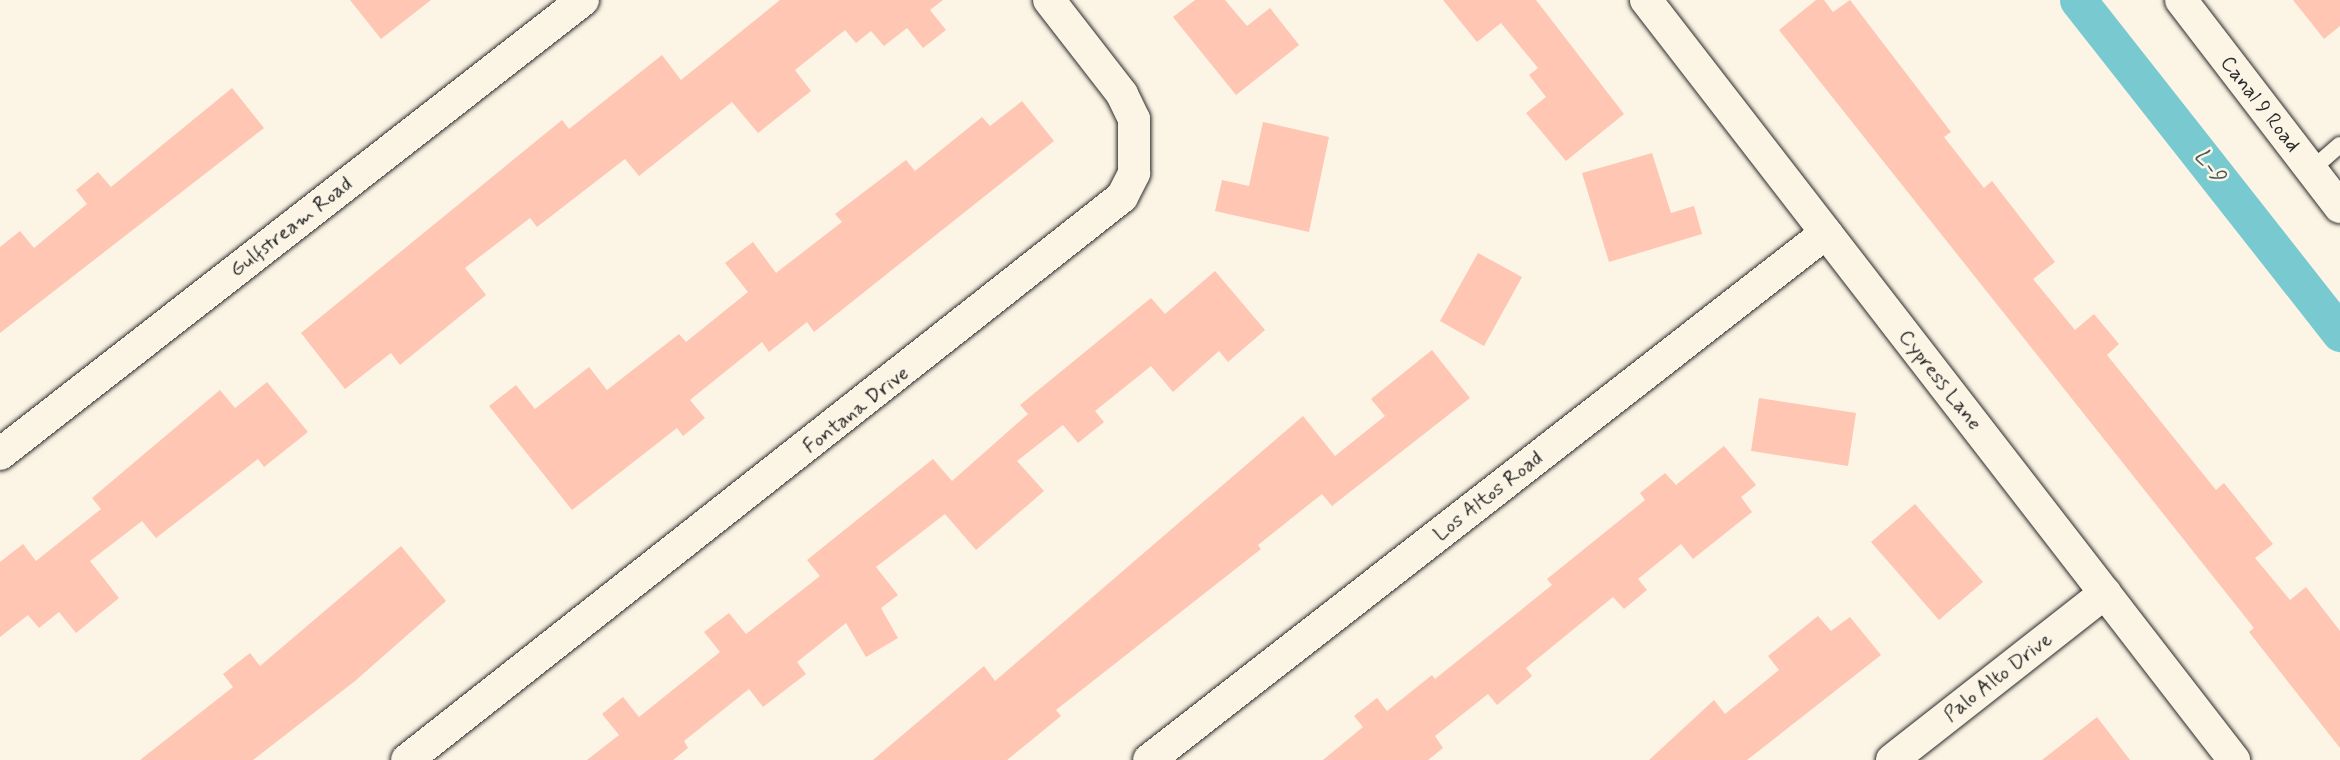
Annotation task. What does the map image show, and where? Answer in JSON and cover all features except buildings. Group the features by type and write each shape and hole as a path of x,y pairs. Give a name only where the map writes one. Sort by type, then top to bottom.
{"street":[{"name":"Gulfstream Road","path":"0,454 583,0"},
{"name":"Fontana Drive","path":"407,760 1122,197 1134,173 1134,119 1122,94 1049,0"},
{"name":"Cypress Lane","path":"1646,0 2234,760"},
{"name":"Canal 9 Road","path":"2181,0 2340,207"},
{"name":"Los Altos Road","path":"1149,760 1826,233"},
{"name":"Palo Alto Drive","path":"1892,760 2105,593"}],"lane":[{"path":"2311,170 2340,145"}],"waterway":[{"name":"L-9","path":"2078,0 2340,333"}]}
